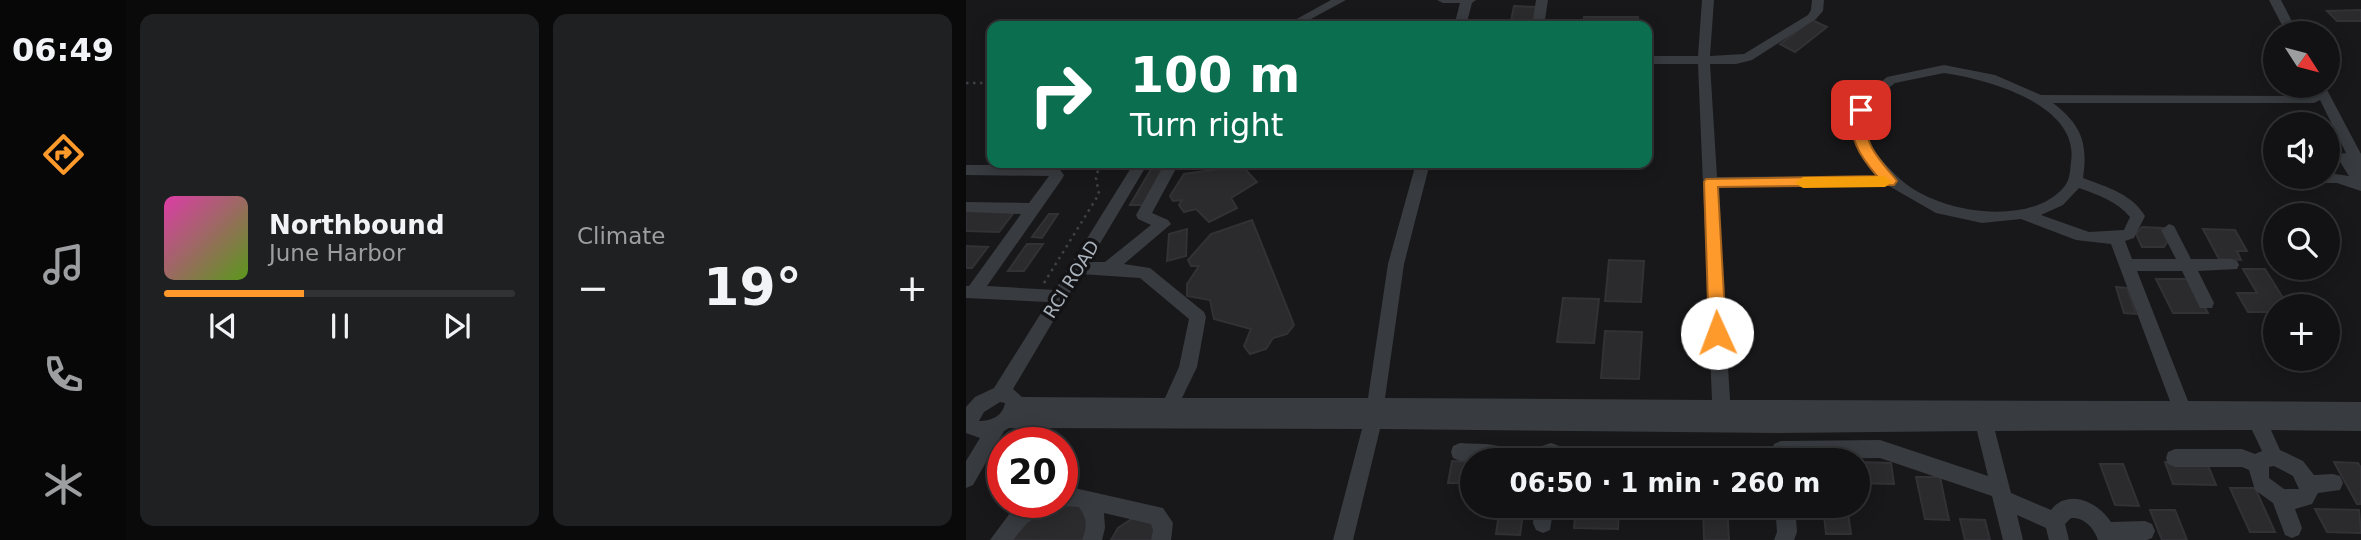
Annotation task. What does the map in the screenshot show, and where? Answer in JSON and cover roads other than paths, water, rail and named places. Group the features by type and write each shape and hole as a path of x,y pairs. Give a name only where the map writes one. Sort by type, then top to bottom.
{"street":[{"path":"1300,21 1340,0"},
{"path":"1443,0 1469,0 1462,21"},
{"path":"1539,21 1542,0"},
{"path":"1708,0 1704,60 1724,416"},
{"path":"1652,60 1736,60 1748,57 1812,17 1817,11 1818,0"},
{"path":"2266,0 2276,21"},
{"path":"2275,0 2286,21"},
{"path":"1925,70 1964,71 2004,80 2041,99 2062,117 2076,138 2081,160 2076,181 2062,198 2025,215 1964,215 1923,202 1889,181 1865,152 1858,123 1868,98 1891,80 1925,70"},
{"path":"2041,99 2263,93"},
{"path":"2319,98 2359,176"},
{"path":"2340,146 2359,176"},
{"name":"RCI ROAD","path":"966,479 1005,411 1061,297 1138,168"},
{"path":"1108,268 1163,224 1143,215 1169,168"},
{"path":"1343,540 1375,414 1396,264 1422,168"},
{"path":"966,170 1052,170 1057,175 970,293"},
{"path":"2340,178 2359,176"},
{"path":"1711,182 1889,181"},
{"path":"2025,215 2088,239 2117,239 2129,234 2138,216 2123,199 2076,181"},
{"path":"966,206 1034,209"},
{"path":"2169,230 2206,303"},
{"path":"2117,239 2185,415"},
{"path":"2128,265 2231,265"},
{"path":"1079,268 1144,272 1198,317 1188,367 1170,405"},
{"path":"970,293 1061,297"},
{"path":"970,420 1005,411 1170,405 1557,423 1724,416 1777,425 1984,423 2361,410"},
{"path":"970,420 986,430 1005,411 1164,419 1375,414 2185,415 2258,423 2361,424"},
{"path":"1557,423 1560,448"},
{"path":"1984,423 2013,540"},
{"path":"2175,458 2242,458 2267,461 2299,469 2309,491 2302,500 2281,498 2264,485 2260,478 2267,461 2258,423"},
{"path":"1777,425 1780,448"},
{"path":"1870,450 1880,449 2003,495 2057,531 2063,510 2080,508 2097,518 2108,536 2145,531"},
{"path":"2308,484 2333,483"},
{"path":"1078,498 1156,515 1162,520 1164,527 1161,540"},
{"path":"2281,498 2292,528"},
{"path":"1084,499 1093,507 1097,520 1092,540"},
{"path":"1000,540 1018,518"},
{"path":"1783,540 1787,532 1786,518"}]}
